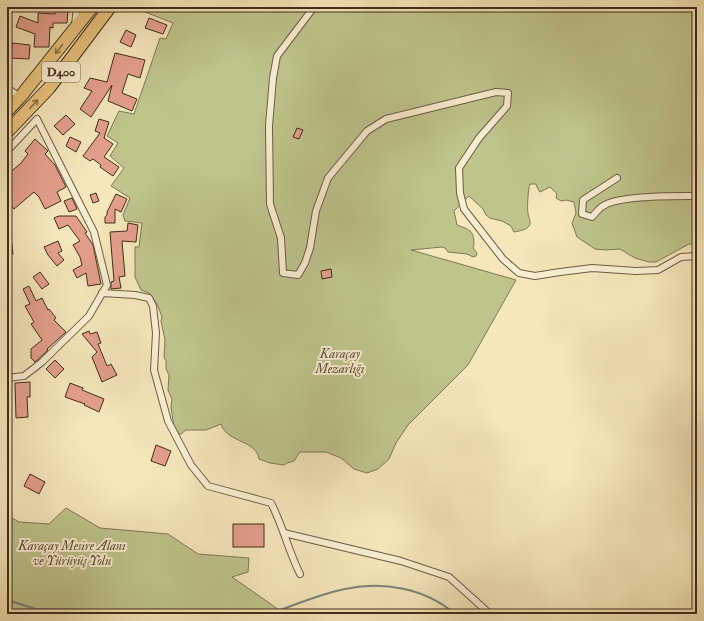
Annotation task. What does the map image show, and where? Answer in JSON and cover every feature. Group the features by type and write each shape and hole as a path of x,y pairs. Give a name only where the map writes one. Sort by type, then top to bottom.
{"highway":[{"name":"D400","path":"7,111 21,96 92,7"},
{"name":"D400","path":"7,132 49,88 110,7"}],"street":[{"path":"7,17 10,7"},
{"path":"75,29 77,7"},
{"path":"314,7 277,56 273,78 269,126 270,204 281,238 284,273 298,275 305,264 310,248 316,211 328,178 367,131 386,118 496,92 508,93 507,106 479,138 459,168 460,193 464,208 503,259 519,273 535,276 592,268 636,271 658,270 681,257 697,256"},
{"path":"7,88 21,96 7,105"},
{"path":"7,378 24,376 42,362 89,316 107,285 94,232 37,119 11,147"},
{"path":"617,178 583,200 582,214 592,217 602,206 614,201 659,196 697,196"},
{"path":"102,293 135,295 149,298 153,306 156,333 154,370 168,421 191,465 208,486 271,503 278,516 291,556 300,574"},
{"path":"284,533 401,561 449,577 490,614"}],"green space":[{"name":"Karaçay Mezarlığı","path":"141,7 697,7 697,244 689,244 656,262 649,262 635,258 620,249 595,249 577,237 572,223 576,213 574,202 566,200 561,201 556,198 557,194 550,187 540,192 536,184 530,184 528,194 528,215 530,224 525,229 514,232 511,226 486,215 483,209 469,196 454,211 457,225 466,228 472,234 474,242 473,248 477,253 476,256 473,257 467,254 448,252 442,247 411,250 516,280 468,365 408,425 396,443 389,459 378,469 367,473 354,469 341,458 326,452 300,452 294,461 284,465 270,463 259,459 254,449 230,435 221,424 206,430 186,430 181,434 178,434 174,427 171,407 172,399 168,390 169,375 166,369 166,361 164,357 165,340 161,321 162,317 158,306 149,293 141,290 135,277 135,247 139,247 142,223 125,221 123,215 130,198 111,186 124,168 110,156 118,143 107,136 119,111 134,114 160,38 166,39 173,23 140,10"},
{"name":"Karaçay Mesire Alanı ve Yürüyüş Yolu","path":"66,508 100,528 168,534 198,554 249,558 248,572 232,577 285,614 7,614 7,515 19,522 49,524"}],"building":[{"path":"55,10 68,11 67,23 53,23 53,28 50,27 49,47 34,47 35,34 16,27 20,16 38,23 38,13 55,14"},
{"path":"149,18 167,25 163,34 145,28"},
{"path":"126,30 136,35 131,47 120,42"},
{"path":"12,43 30,45 29,59 11,58"},
{"path":"115,53 145,60 140,78 128,74 122,93 137,99 132,111 108,101 112,85 91,117 80,109 92,91 84,88 90,78 107,82"},
{"path":"66,115 75,124 63,135 54,126"},
{"path":"99,119 109,122 104,138 113,144 104,157 119,167 113,176 100,167 101,165 93,159 90,161 83,156 100,133 95,131"},
{"path":"297,128 303,130 299,139 293,137"},
{"path":"70,137 81,142 76,152 66,146"},
{"path":"35,139 48,151 45,154 55,165 66,187 57,192 61,201 45,209 39,197 34,192 14,209 7,200 7,196 12,191 7,185 7,175 21,163 28,154 25,151"},
{"path":"96,193 99,201 93,203 90,195"},
{"path":"116,194 127,199 121,212 115,209 115,223 105,223 105,217"},
{"path":"72,198 77,209 69,212 64,201"},
{"path":"59,216 76,216 87,232 85,233 93,245 101,284 88,286 86,273 77,278 73,270 82,265 80,257 73,245 80,241 68,225 59,229 54,218"},
{"path":"128,223 138,225 136,242 122,241 125,276 119,277 121,288 111,289 111,282 114,281 110,232 127,231"},
{"path":"7,238 11,238 13,254 7,255"},
{"path":"58,241 62,251 58,253 64,260 57,266 48,255 44,247"},
{"path":"331,269 332,277 322,279 321,271"},
{"path":"40,272 49,284 42,289 33,277"},
{"path":"29,286 36,301 42,298 48,310 49,309 56,318 54,320 66,332 35,362 31,358 31,349 42,340 31,324 34,322 25,306 30,304 23,289"},
{"path":"89,331 90,334 97,332 101,343 98,344 107,366 111,364 117,375 102,382 92,357 97,352 82,334"},
{"path":"55,360 64,369 55,378 46,369"},
{"path":"30,382 30,397 27,397 28,417 16,418 15,383"},
{"path":"70,383 83,388 82,390 104,399 99,412 84,405 85,404 65,397"},
{"path":"156,445 171,451 165,466 151,461"},
{"path":"30,474 45,482 39,494 24,486"},
{"path":"233,524 264,524 264,547 233,547"}],"waterway":[{"path":"270,614 336,591 374,586 403,589 417,593 443,605 455,614"},
{"path":"7,600 36,609 94,610 121,614"}]}
